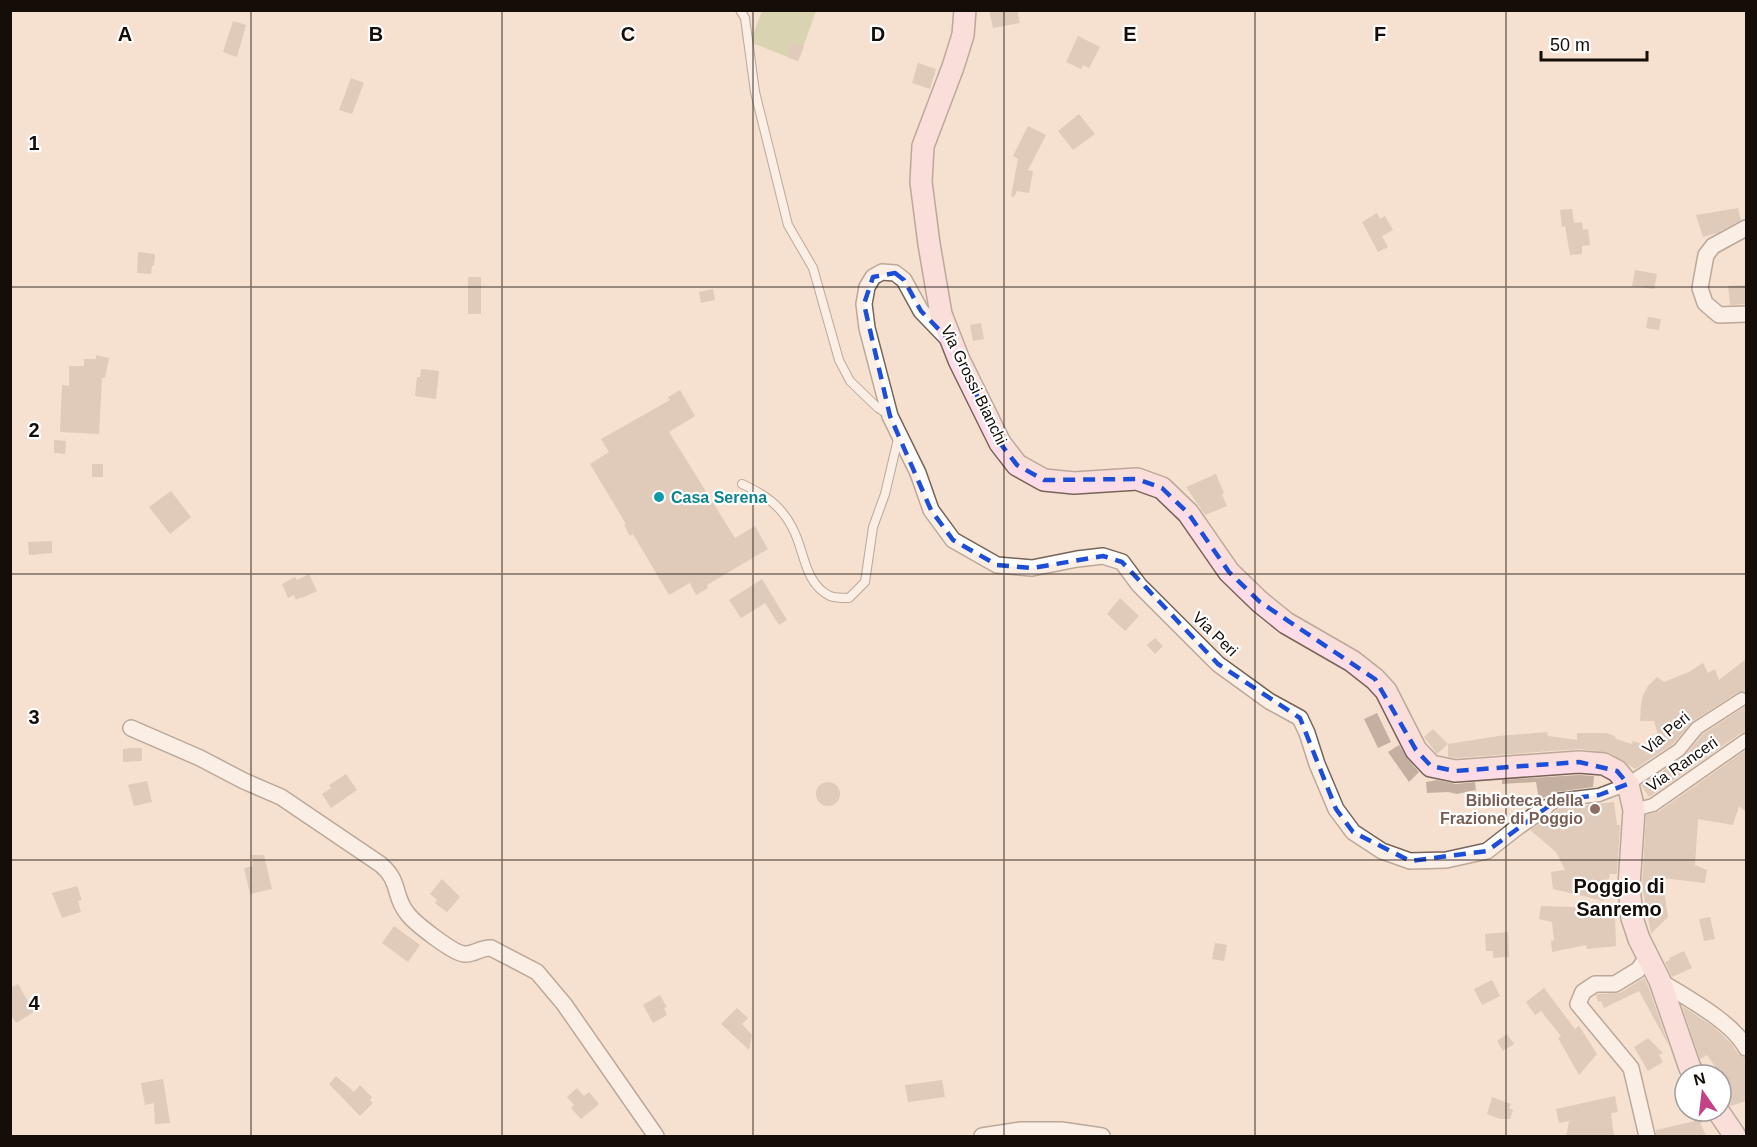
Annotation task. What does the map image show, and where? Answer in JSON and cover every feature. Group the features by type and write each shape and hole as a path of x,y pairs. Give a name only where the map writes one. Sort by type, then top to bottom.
{"main road":[{"name":"Via Grossi Bianchi","path":"965,10 963,35 923,146 921,182 941,314 951,342 1000,443 1017,465 1044,480 1074,483 1137,479 1162,488 1188,513 1229,572 1260,602 1286,623 1352,661 1375,679 1386,691 1416,750 1431,766 1455,771 1587,762 1604,764 1617,771 1628,784"},
{"path":"1628,784 1634,810 1629,886 1632,918 1660,981 1688,1063"},
{"path":"1726,1123 1735,1137"}],"street":[{"path":"1746,228 1713,246 1706,255 1700,288 1705,303 1719,315 1746,314"},
{"name":"Via Peri","path":"951,342 921,311 904,280 895,273 882,272 873,277 867,287 864,303 867,328 890,416 918,473 931,510 952,540 997,565 1032,568 1103,556 1122,562 1139,585 1218,664 1269,701 1300,718 1336,809 1353,832 1382,851 1410,861 1446,860 1487,851 1557,800 1599,795 1628,784 1679,750 1698,728 1742,699"},
{"path":"131,728 281,797 380,864 390,873 406,913 438,940 459,953 465,954 484,947 491,948 537,972 564,1004 656,1137"},
{"name":"Via Ranceri","path":"1634,810 1653,805 1746,740"},
{"path":"1647,1137 1631,1068 1578,1004 1583,992 1595,984 1615,984 1638,970 1648,956"},
{"path":"1660,981 1725,1024 1741,1038 1746,1048"},
{"path":"982,1137 1020,1130 1061,1130 1102,1137"}],"lane":[{"path":"740,10 745,18 755,92 788,225 813,268 839,360 846,374 850,381 878,408 890,416"},
{"path":"742,484 764,494 781,510 793,528 812,581 831,597 849,598 865,582 873,527 885,494 899,434"}],"highlighted area":[{"path":"895,273 904,280 921,311 951,342 1000,443 1017,465 1044,480 1137,479 1162,488 1188,513 1229,572 1260,602 1375,679 1416,750 1431,766 1455,771 1579,762 1617,771 1628,784 1599,795 1557,800 1487,851 1410,861 1353,832 1336,809 1300,718 1218,664 1122,562 1103,556 1032,568 997,565 953,540 931,510 890,416 864,304 873,277"}],"green space":[{"path":"762,11 816,11 798,61 750,42"}],"building":[{"path":"989,10 1017,10 1020,23 993,28"},
{"path":"233,21 246,25 237,57 223,52"},
{"path":"1078,36 1100,47 1089,68 1083,65 1081,69 1066,62"},
{"path":"792,42 804,47 798,61 787,57"},
{"path":"918,63 936,69 930,89 912,83"},
{"path":"351,78 364,83 352,114 339,110"},
{"path":"1079,114 1095,134 1073,150 1058,131"},
{"path":"1028,126 1046,135 1028,170 1033,171 1029,193 1017,191 1014,197 1011,196 1018,159 1013,156"},
{"path":"1738,208 1741,220 1717,233 1703,237 1696,215"},
{"path":"1572,209 1574,223 1582,222 1583,230 1588,229 1590,245 1582,246 1582,254 1570,255 1565,226 1562,227 1560,210"},
{"path":"1377,213 1380,219 1385,216 1393,230 1382,236 1388,247 1378,252 1362,222"},
{"path":"138,252 155,254 151,274 137,273"},
{"path":"1635,270 1657,274 1654,289 1632,286"},
{"path":"468,277 481,277 481,314 468,314"},
{"path":"1746,285 1746,304 1730,305 1728,286"},
{"path":"713,289 715,300 701,303 699,292"},
{"path":"1648,317 1661,319 1659,330 1646,328"},
{"path":"981,323 984,339 973,341 970,325"},
{"path":"96,355 109,358 105,378 102,378 99,434 60,432 62,385 69,386 69,366 84,366 84,359 96,359"},
{"path":"421,369 439,371 436,399 415,396 417,377 420,377"},
{"name":"Casa Serena","path":"680,390 695,416 669,432 735,538 755,526 768,549 707,585 708,588 696,595 690,583 669,595 633,534 630,536 624,525 626,524 590,464 609,452 601,439 670,400 668,397"},
{"path":"54,440 66,441 65,454 54,453"},
{"path":"92,464 103,464 103,477 92,477"},
{"path":"1216,474 1227,506 1205,515 1186,487"},
{"path":"171,491 191,517 170,534 149,507"},
{"path":"52,541 52,553 29,555 28,542"},
{"path":"309,574 317,591 296,600 294,595 288,598 282,584 295,577 297,580"},
{"path":"762,579 787,620 779,625 765,603 741,618 729,600"},
{"path":"1120,598 1139,616 1125,631 1107,614"},
{"path":"1155,638 1163,646 1155,654 1147,645"},
{"path":"1746,659 1746,692 1738,692 1693,721 1673,744 1635,769 1610,753 1580,749 1448,757 1448,744 1498,736 1547,732 1548,736 1577,740 1577,733 1606,733 1615,736 1616,739 1641,744 1648,750 1659,738 1654,721 1640,721 1641,704 1648,686 1657,677 1664,682 1689,672 1703,663 1708,673 1715,669 1719,680"},
{"path":"1746,706 1746,732 1741,733 1649,797 1641,785 1684,757 1703,734"},
{"path":"1377,713 1391,742 1378,748 1364,719"},
{"path":"1433,729 1448,744 1437,754 1424,737"},
{"path":"1399,745 1419,772 1409,782 1388,752"},
{"path":"142,748 142,761 123,762 123,749"},
{"path":"1746,750 1746,812 1739,806 1733,825 1698,819 1695,865 1707,870 1705,883 1662,878 1668,917 1651,934 1642,886 1646,815 1658,812"},
{"path":"346,774 357,790 331,808 322,794 331,788 329,785"},
{"path":"1594,776 1593,787 1556,792 1539,800 1536,782 1502,784 1502,780"},
{"path":"1437,780 1456,784 1475,782 1476,790 1457,794 1427,793 1426,782"},
{"path":"147,781 152,802 134,806 128,785"},
{"path":"828,782 837,785 840,794 837,803 828,806 819,803 816,794 819,785"},
{"path":"1614,802 1617,825 1620,825 1617,874 1610,874 1604,901 1553,889 1551,872 1565,870 1556,852 1530,830 1560,808"},
{"path":"252,855 264,855 272,889 250,894 244,868 253,866"},
{"path":"442,879 460,897 447,912 435,903 437,900 430,894"},
{"path":"77,886 82,900 78,901 81,912 62,918 52,893"},
{"path":"1541,906 1610,908 1610,915 1615,915 1616,946 1587,949 1586,945 1552,952 1551,941 1554,940 1552,922 1539,919"},
{"path":"1710,917 1715,939 1704,941 1699,919"},
{"path":"394,926 420,945 408,962 382,943"},
{"path":"1508,932 1509,957 1493,958 1493,951 1486,951 1485,934"},
{"path":"1215,943 1227,945 1224,961 1212,959"},
{"path":"1684,951 1692,968 1672,977 1665,962"},
{"path":"1644,978 1669,1046 1639,991 1604,1008 1601,1001 1598,1002 1596,995 1620,993"},
{"path":"1492,980 1500,996 1482,1005 1474,989"},
{"path":"18,984 34,1012 16,1023 10,1013 10,988"},
{"path":"1544,988 1575,1029 1579,1026 1597,1054 1579,1075 1558,1038 1561,1036 1541,1011 1535,1015 1526,1002"},
{"path":"660,995 667,1007 664,1008 667,1015 653,1023 643,1005"},
{"path":"1682,1006 1714,1027 1732,1044 1738,1054 1746,1058 1746,1101 1733,1105 1733,1063 1713,1063 1707,1055 1700,1059"},
{"path":"737,1008 748,1018 742,1024 752,1035 749,1050 721,1024"},
{"path":"1507,1034 1514,1044 1503,1051 1497,1041"},
{"path":"1648,1038 1663,1053 1659,1055 1663,1062 1648,1071 1634,1047"},
{"path":"336,1076 354,1092 360,1085 372,1097 370,1100 373,1103 360,1116 329,1084"},
{"path":"163,1079 170,1123 155,1124 154,1103 145,1105 141,1083"},
{"path":"942,1080 945,1097 908,1102 905,1085"},
{"path":"577,1088 584,1096 589,1092 599,1104 581,1119 571,1108 574,1105 567,1097"},
{"path":"1615,1096 1618,1112 1611,1113 1614,1137 1566,1137 1569,1121 1559,1123 1556,1109"},
{"path":"1492,1097 1511,1104 1509,1108 1513,1110 1510,1119 1500,1119 1487,1114"},
{"path":"1686,1123 1700,1123 1707,1137 1656,1137 1656,1130"}],"place":[{"name":"Casa Serena","path":"659,497"},
{"name":"Biblioteca della Frazione di Poggio","path":"1595,809"}],"district":[{"name":"Poggio di Sanremo","path":"1619,898"}]}
